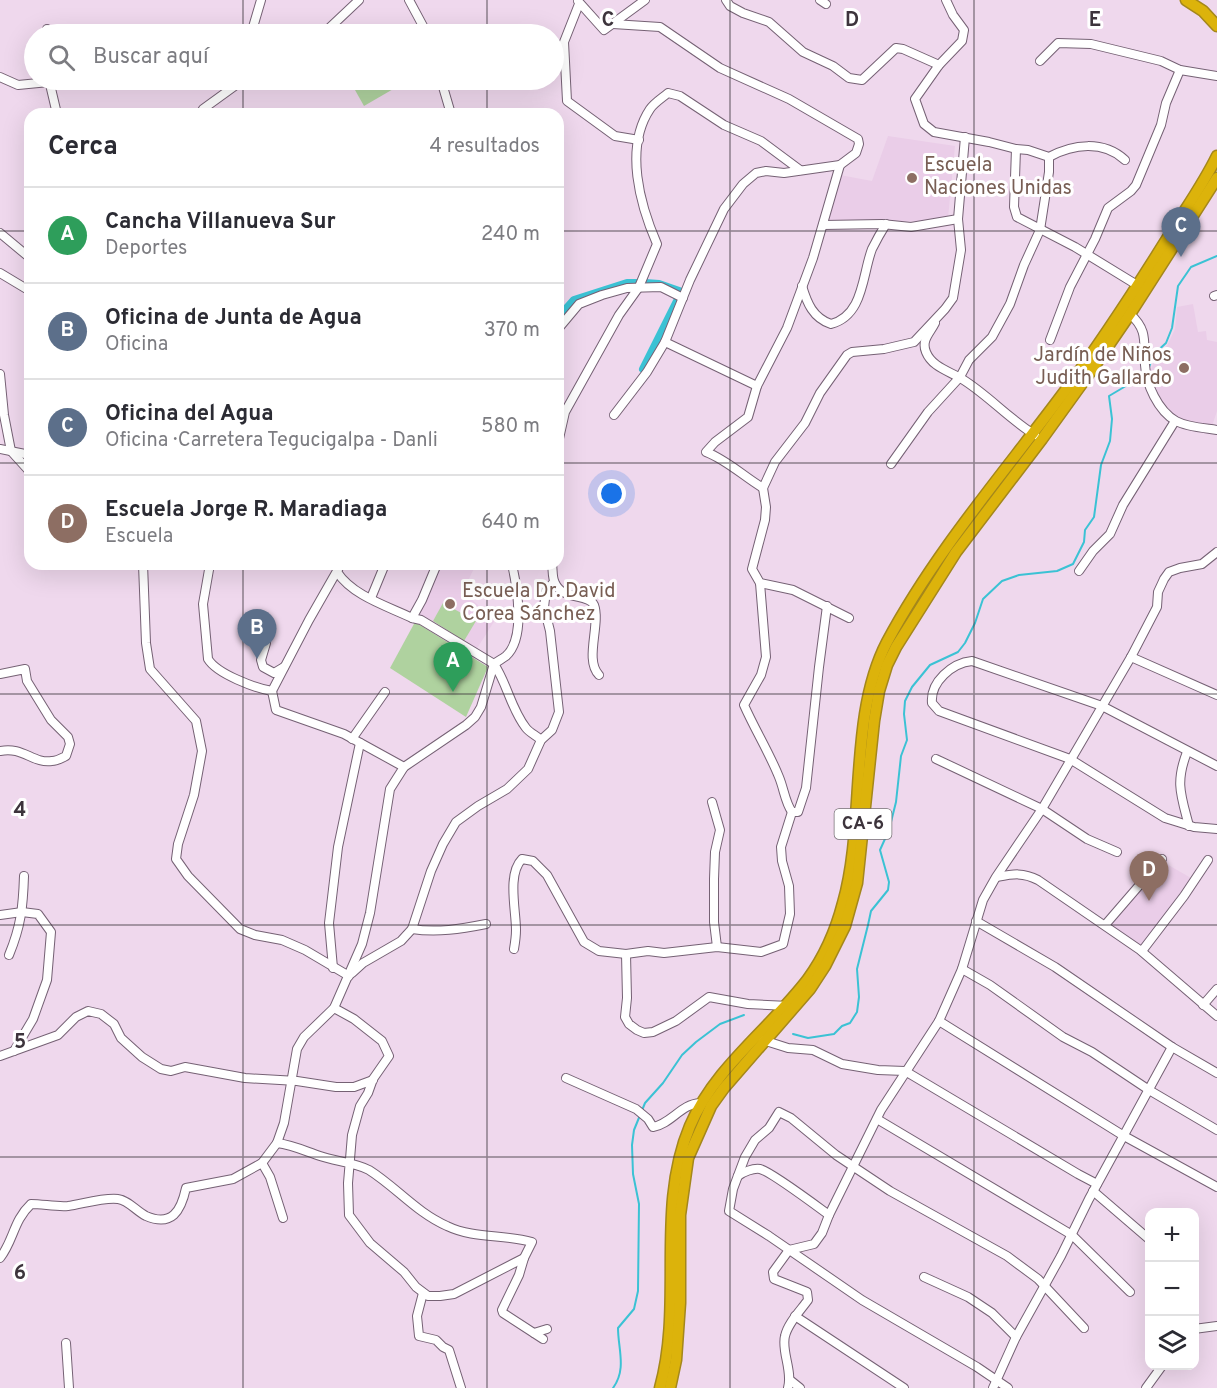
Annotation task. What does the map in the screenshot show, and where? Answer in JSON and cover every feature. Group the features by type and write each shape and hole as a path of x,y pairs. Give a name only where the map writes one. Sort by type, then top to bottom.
{"highway":[{"path":"1186,0 1203,11 1217,26"},
{"name":"CA-6","path":"1037,436 1067,387 1137,285 1217,156"},
{"name":"CA-6","path":"670,1388 676,1360 680,1303 680,1215 688,1158 711,1106 761,1039 789,1006 810,989 825,966 845,926 857,882 874,722 887,665 956,552 1037,436 1130,314 1217,178"},
{"name":"CA-6","path":"660,1388 666,1359 670,1304 671,1197 675,1170 682,1146 700,1103 723,1073 761,1039"}],"street":[{"path":"254,24 261,0"},
{"path":"334,24 359,0"},
{"path":"409,0 422,24"},
{"path":"639,140 615,136 567,101 564,42 578,2 604,30 645,0"},
{"path":"726,0 730,6 742,13 769,22 803,52 833,66 849,78 862,80 896,48 939,65"},
{"path":"946,0 963,30 962,41 939,65 915,99 924,124 934,132 1028,150 1049,158 1074,148 1097,146 1111,150 1125,160"},
{"path":"613,24 660,27 720,68 789,99 856,136 859,144 856,153 840,165 784,173 766,171 756,173 743,183 724,209 665,342 647,372 614,415"},
{"path":"1040,61 1059,43 1091,44 1161,61 1180,70 1217,76"},
{"path":"1050,340 1070,287 1108,208 1136,185 1161,125 1166,103 1180,70"},
{"path":"0,77 18,85 24,84"},
{"path":"51,90 56,108"},
{"path":"204,108 228,90"},
{"path":"444,90 449,108"},
{"path":"564,416 619,315 639,287 657,244 642,204 637,178 639,140 651,108 668,93 681,96 724,125 761,141 800,170"},
{"path":"514,949 516,932 514,880 516,865 522,860 533,861 547,875 584,942 599,951 627,954 648,951 664,953 717,946 761,952 783,944 790,914 789,886 782,861 782,847 792,812 768,751 744,705 761,675 766,657 760,582 753,569 765,520 766,507 763,488 775,462 805,423 820,393 847,355 852,352 884,349 914,342 945,309 952,298 961,250 958,219 965,137"},
{"path":"1016,149 1016,214 1021,220 1075,247 1137,285"},
{"path":"891,464 928,412 960,377 969,360 992,337 1010,304 1040,230 1049,158"},
{"path":"763,488 741,475 722,458 706,452 748,417 757,386 787,328 823,225 840,165"},
{"path":"823,225 886,224 911,227 958,219"},
{"path":"802,286 808,305 822,321 831,324 846,317 860,295 872,249 886,224"},
{"path":"0,233 24,253"},
{"path":"0,273 24,287"},
{"path":"564,322 579,304 627,288 668,289 683,298"},
{"path":"1130,314 1138,322 1144,334 1145,365 1154,396 1164,410 1175,421 1217,430"},
{"path":"938,316 924,342 925,351 930,360 940,368 960,377 1037,436"},
{"path":"665,342 757,386"},
{"path":"0,374 4,415 11,451 24,465"},
{"path":"1080,571 1093,551 1110,534 1124,505 1175,421"},
{"path":"0,449 24,454"},
{"path":"800,1388 789,1384 784,1337 795,1316 808,1300 807,1292 774,1280 773,1272 789,1250 814,1244 822,1233 877,1119 905,1071 939,1021 962,969 983,900 1042,809 1131,657 1157,607 1158,592 1164,579 1169,572 1202,564 1217,552"},
{"path":"143,570 146,643 150,669 195,721 202,751 194,795 178,844 176,859 188,876 240,929 255,935 282,940 349,976"},
{"path":"209,570 203,604 208,659 212,666 259,688 272,691"},
{"path":"370,598 382,570"},
{"path":"412,618 434,570"},
{"path":"0,1258 21,1213 31,1204 64,1206 117,1198 146,1215 162,1220 171,1217 183,1204 186,1188 233,1179 262,1163 277,1143 284,1123 297,1049 304,1037 334,1008 362,944 370,913 390,789 404,767 466,725 481,707 494,664 507,655 515,641 519,615 513,570"},
{"path":"553,570 554,582 566,595 588,599 593,603 595,614 594,667 599,675"},
{"path":"404,767 321,725 276,710 272,691 337,572 344,582 370,598 421,620 494,664 513,706 527,728 542,740"},
{"path":"349,976 363,963 401,941 412,929 431,871 456,822 514,782 528,769 542,740 552,730 559,712 550,631 544,607 546,591 554,582"},
{"path":"760,582 793,591 849,618"},
{"path":"792,812 798,812 807,788 827,606"},
{"path":"266,643 261,660 263,667 274,673 286,665"},
{"path":"1131,657 1217,695"},
{"path":"1217,766 1102,706 972,661 960,663 944,674 936,685 932,699 934,707 939,711 1070,759 1165,818 1189,826 1217,829"},
{"path":"0,674 25,669 27,681 51,720 68,737 70,744 66,756 53,762 38,760 20,751 0,751"},
{"path":"352,739 386,692"},
{"path":"333,968 330,923 338,847 360,743"},
{"path":"1187,752 1179,772 1189,826"},
{"path":"936,759 1042,809 1087,839 1117,852"},
{"path":"712,802 720,830 715,852 714,879 714,922 717,946"},
{"path":"1105,925 1162,860"},
{"path":"1142,951 1208,861"},
{"path":"996,877 1017,873 1027,874 1142,951 1217,1016"},
{"path":"9,955 19,933 24,876"},
{"path":"0,915 22,912 38,914 51,932 51,952 43,994 33,1019 14,1052"},
{"path":"976,921 1055,966 1173,1047 1217,1073"},
{"path":"412,929 455,930 486,924"},
{"path":"627,954 625,1017 630,1024 644,1033 653,1032 676,1021 709,998 748,1004 789,1006"},
{"path":"962,969 990,985 1063,1037 1092,1052 1149,1090 1217,1130"},
{"path":"1203,1005 1217,989"},
{"path":"334,1008 354,1019 382,1041 389,1056 360,1106 352,1135 348,1183 349,1215 370,1243 428,1296 454,1294 524,1258"},
{"path":"0,1056 58,1035 76,1017 88,1011 101,1014 114,1023 127,1043 142,1057 161,1069 171,1071 185,1067 245,1078 345,1088 373,1080"},
{"path":"939,1021 1124,1136 1217,1186"},
{"path":"761,1039 788,1048 813,1050 842,1064 878,1070 905,1071 1078,1174 1145,1236"},
{"path":"995,1384 1016,1337 1173,1047"},
{"path":"566,1078 636,1109 647,1118 653,1127 661,1126 688,1106 700,1103"},
{"path":"1008,1388 995,1384 862,1300 729,1211 733,1189 745,1157 755,1140 769,1128 779,1112 791,1118 853,1167 890,1191 1007,1256 1044,1286 1084,1328"},
{"path":"877,1119 1072,1235 1130,1292"},
{"path":"277,1143 291,1145 319,1156 367,1169 426,1215 448,1227 474,1236 519,1238 532,1242 502,1310 503,1313 543,1339"},
{"path":"262,1163 270,1177 283,1218"},
{"path":"738,1176 751,1170 761,1169 829,1215"},
{"path":"924,1277 968,1297 992,1313 1016,1337"},
{"path":"423,1293 417,1316 419,1336 435,1340 449,1350 461,1388"},
{"path":"795,1316 904,1388"},
{"path":"1199,1328 1217,1326"},
{"path":"534,1333 547,1329"},
{"path":"66,1343 69,1388"},
{"path":"1146,1388 1159,1370"}],"shaded area":[{"name":"Escuela Naciones Unidas","path":"888,136 955,146 948,218 917,221 828,222 840,175 872,181"},
{"name":"Jardín de Niños Judith Gallardo","path":"1193,304 1198,332 1206,331 1207,340 1217,342 1217,411 1212,426 1179,418 1170,412 1159,395 1150,372 1157,355 1167,346 1175,329 1177,307"},
{"name":"Escuela Dr. David Corea Sánchez","path":"436,570 473,570 463,592 495,620 476,650 418,616"},
{"path":"1158,859 1191,878 1140,948 1105,923"}],"green space":[{"path":"355,90 392,90 364,106"},
{"path":"443,603 476,621 464,641 433,621"},
{"path":"415,622 488,667 466,717 390,668"}],"waterway":[{"path":"1148,370 1154,354 1166,343 1172,328 1178,286 1191,267 1217,256"},
{"path":"564,311 574,300 627,283 636,283"},
{"path":"645,283 659,284 681,293"},
{"path":"643,369 678,299"},
{"path":"793,1034 808,1038 834,1034 842,1026 850,1023 857,1012 859,997 857,969 871,911 888,890 889,882 880,850 889,830 896,802 901,756 907,740 905,701 912,687 930,665 958,652 975,623 983,599 1002,581 1019,575 1057,571 1073,564 1084,542 1085,530 1094,517 1101,465 1110,441 1112,419 1109,396 1141,377"},
{"path":"613,1388 621,1366 618,1328 634,1309 638,1291 639,1204 633,1174 634,1130 645,1103 663,1083 682,1055 720,1024 744,1015"}],"place":[{"name":"Escuela Naciones Unidas","path":"912,178"},
{"name":"Oficina del Agua","path":"1181,257"},
{"name":"Jardín de Niños Judith Gallardo","path":"1184,368"},
{"name":"Escuela Dr. David Corea Sánchez","path":"450,604"},
{"name":"Oficina de Junta de Agua","path":"257,659"},
{"name":"Cancha Villanueva Sur","path":"453,692"},
{"name":"Escuela Jorge R. Maradiaga","path":"1149,901"}]}
